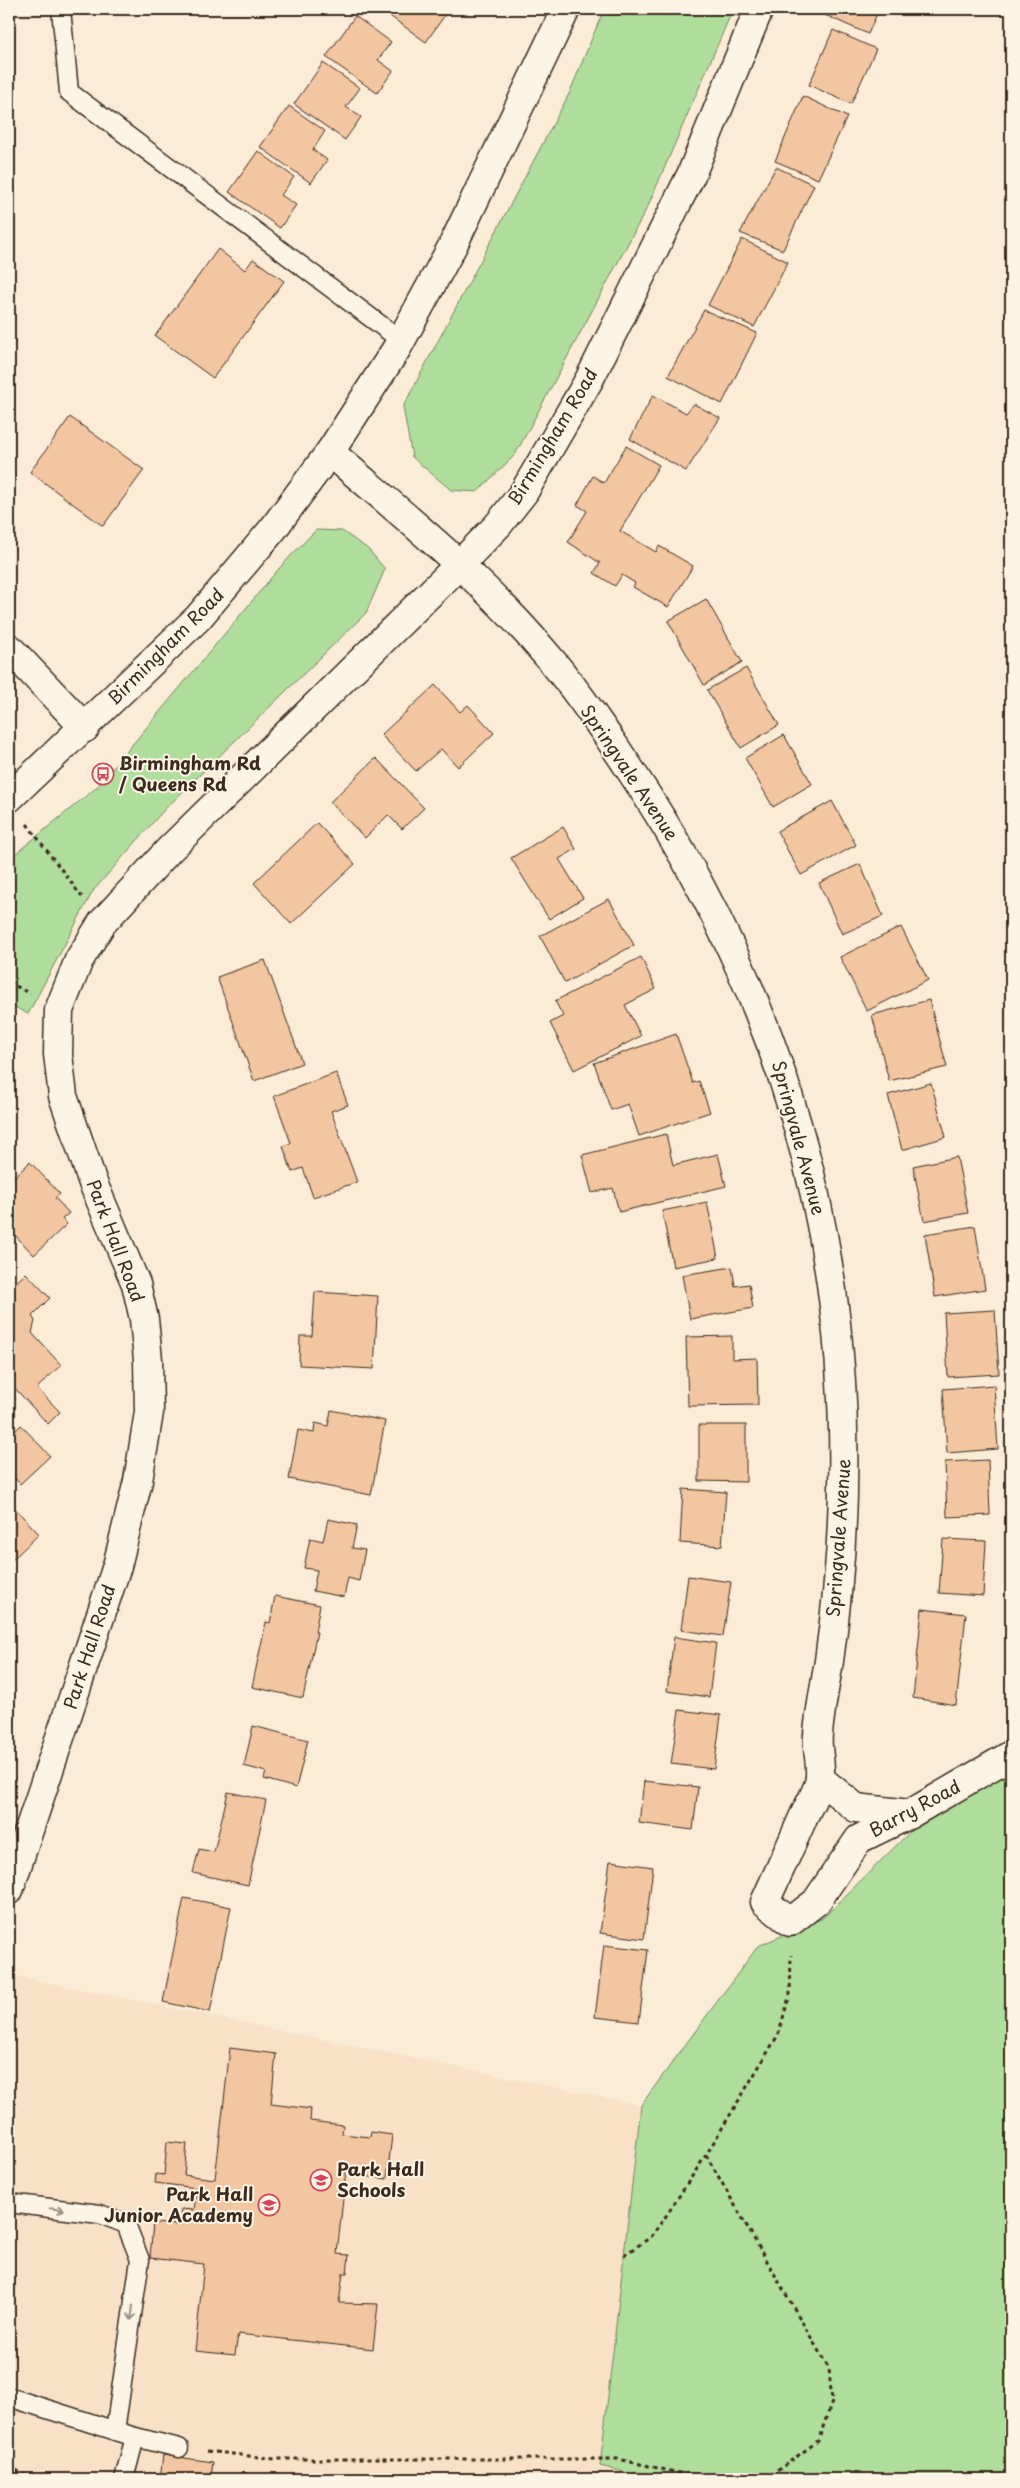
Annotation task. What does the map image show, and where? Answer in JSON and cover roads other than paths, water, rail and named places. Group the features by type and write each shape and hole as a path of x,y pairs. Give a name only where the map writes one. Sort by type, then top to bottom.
{"main road":[{"name":"Birmingham Road","path":"9,798 85,728 198,618 273,529 330,452 402,341 453,245 566,9"},
{"name":"Birmingham Road","path":"169,850 460,564 498,525 524,492 589,380 691,175 759,9"},
{"name":"Springvale Avenue","path":"330,452 460,564 546,653 612,742 694,872 729,941 760,1011 791,1103 807,1158 824,1234 836,1310 842,1383 845,1457 843,1530 837,1603 817,1738 820,1779 765,1902 790,1922 816,1902"},
{"path":"9,648 85,728"},
{"name":"Park Hall Road","path":"9,1890 117,1566 138,1481 149,1412 148,1360 144,1319 136,1284 93,1183 71,1123 64,1096 58,1054 59,1010 79,960 102,923 169,850"},
{"name":"Barry Road","path":"816,1902 859,1839 910,1814 1011,1755"},
{"path":"820,1779 856,1808 910,1814"}],"lane":[{"path":"60,9 69,92 402,341"},
{"path":"9,2203 100,2214 126,2224 140,2260 115,2431"},
{"path":"9,2397 135,2438 179,2448"},
{"path":"124,2479 135,2438"}],"place":[{"name":"Birmingham Rd / Queens Rd","path":"103,774"},
{"name":"Park Hall Schools","path":"321,2180"},
{"name":"Park Hall Junior Academy","path":"269,2205"}]}
